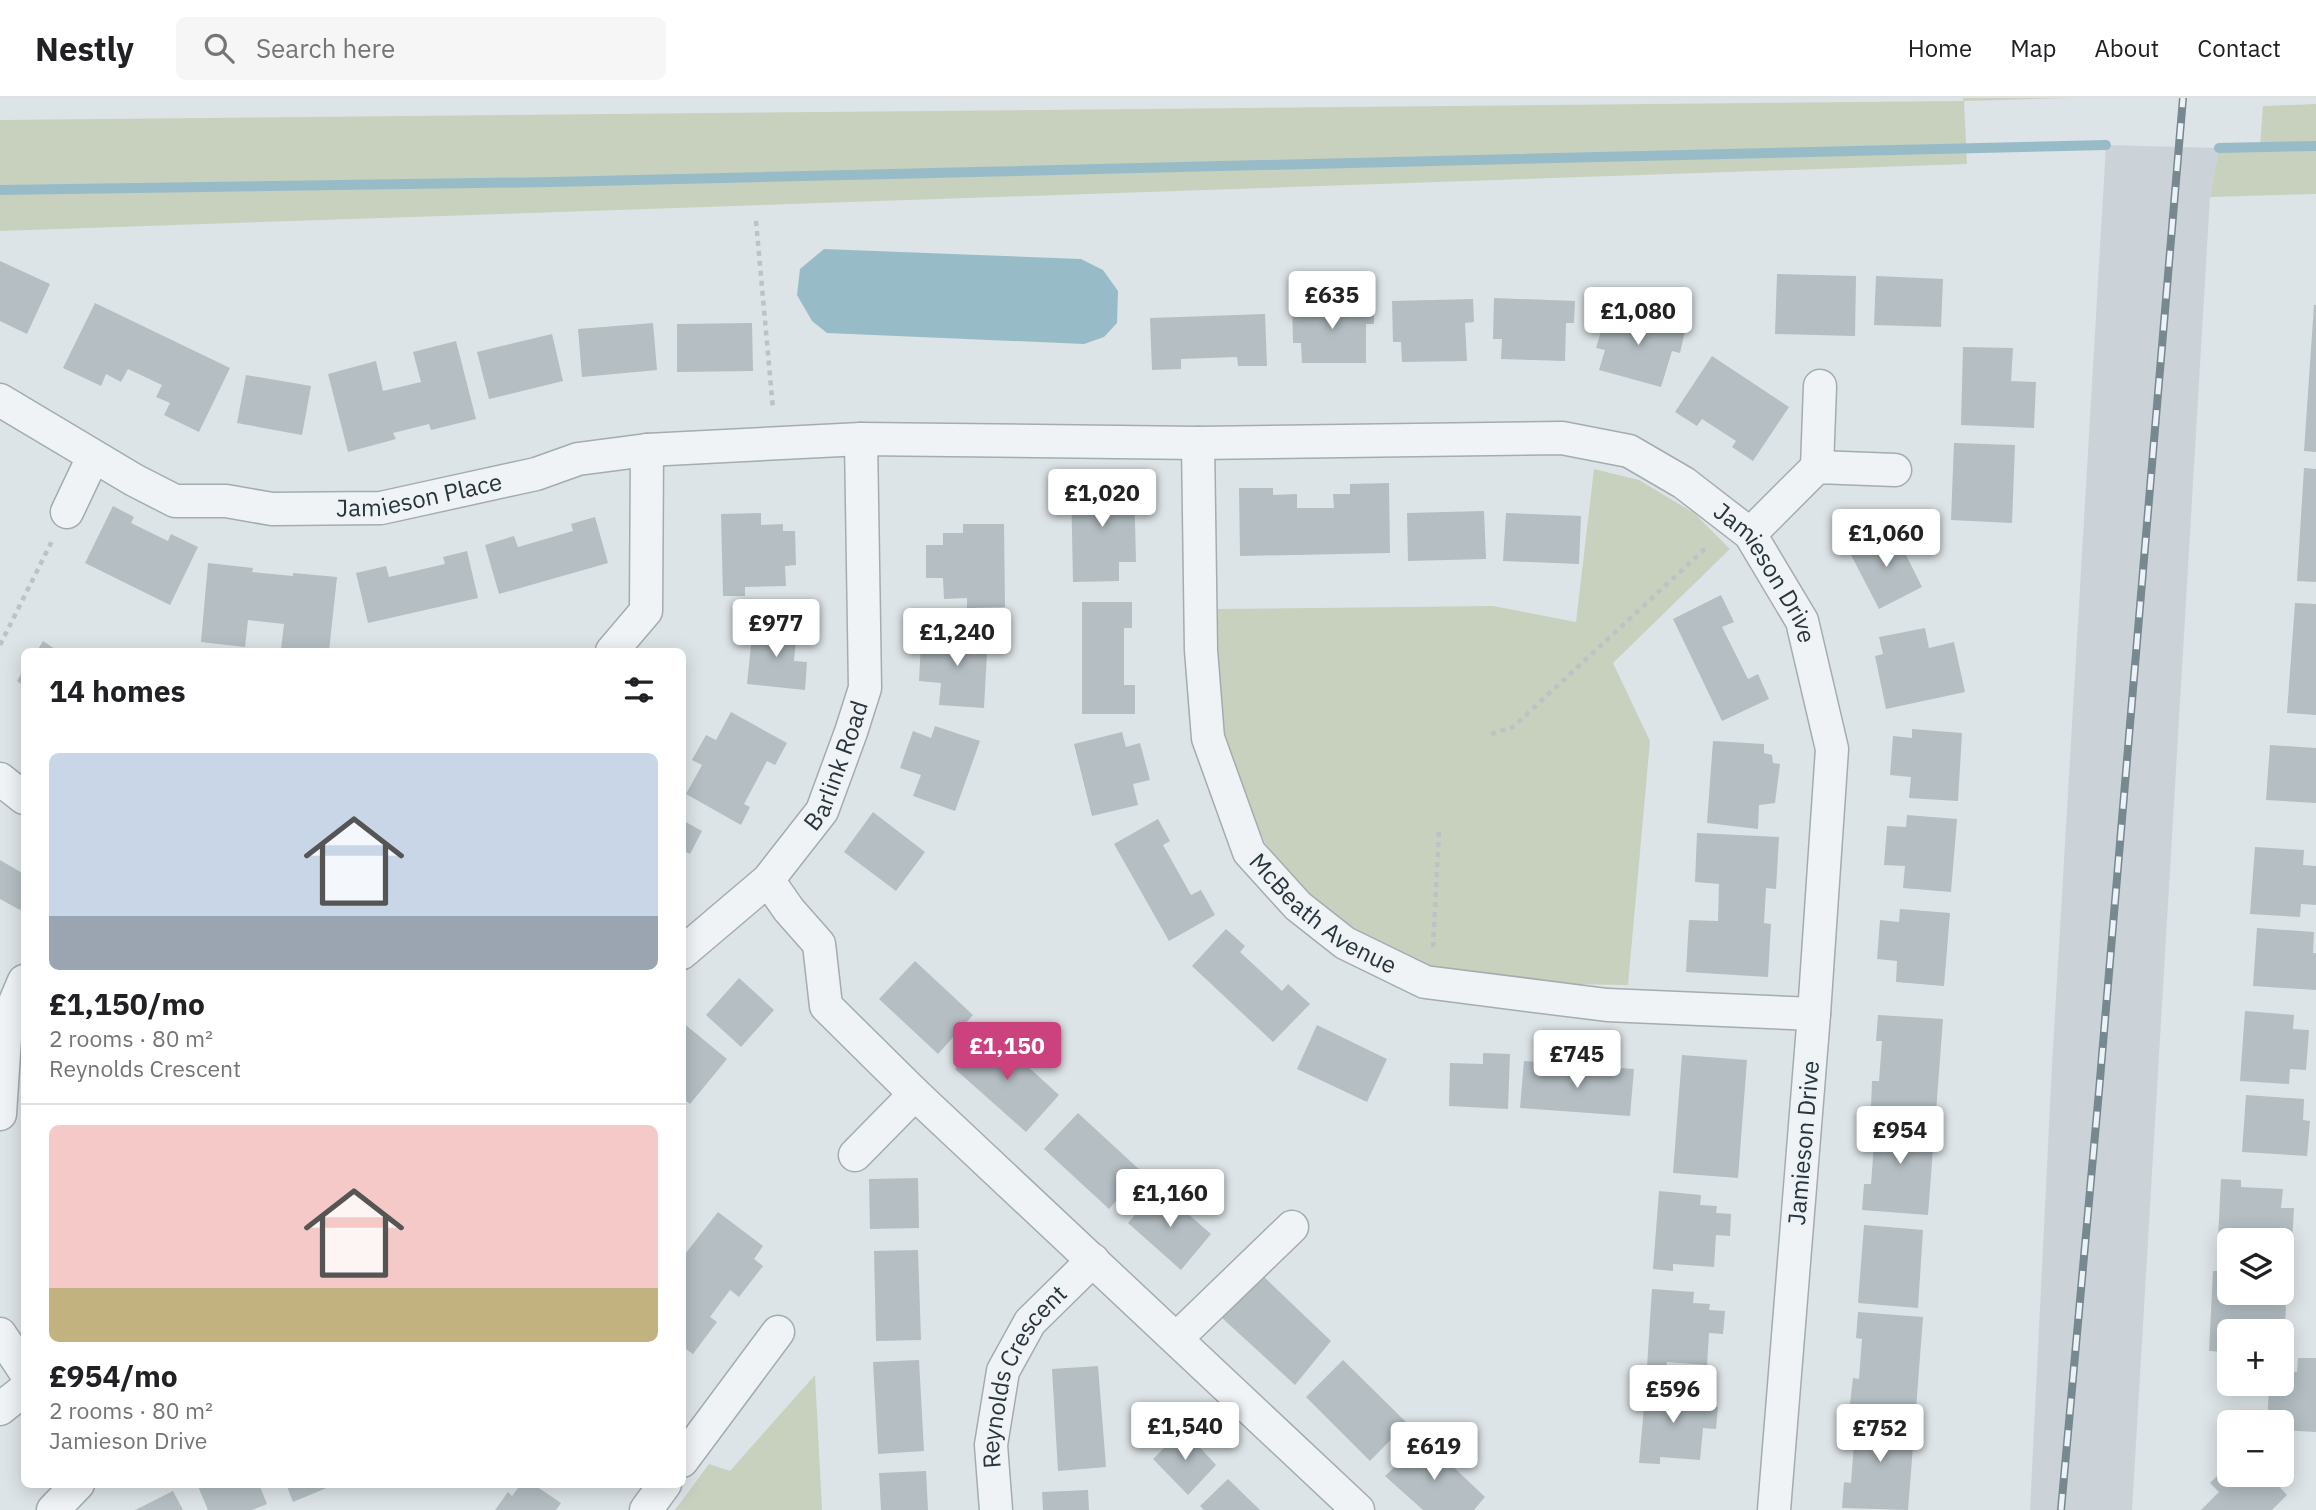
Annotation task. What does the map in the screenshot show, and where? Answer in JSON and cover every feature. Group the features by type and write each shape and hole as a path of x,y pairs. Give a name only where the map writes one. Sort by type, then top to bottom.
{"street":[{"path":"1817,467 1820,386"},
{"name":"Jamieson Place","path":"0,401 93,457 175,500 226,501 272,509 381,508 536,474 579,459 647,450 861,439"},
{"name":"Jamieson Drive","path":"861,439 1198,443 1562,438 1629,451 1684,483 1742,528 1802,621 1832,748 1814,1014 1774,1510"},
{"name":"Barlink Road","path":"686,950 768,880 822,811 864,688 861,439"},
{"name":"McBeath Avenue","path":"1198,443 1201,650 1208,738 1249,852 1298,906 1345,943 1431,983 1607,1005 1814,1014"},
{"path":"615,648 646,611 647,450"},
{"path":"67,512 93,457"},
{"path":"1742,528 1817,467 1895,470"},
{"path":"0,779 21,796"},
{"name":"Reynolds Crescent","path":"768,880 789,910 819,944 826,1006 915,1094 1359,1510"},
{"path":"0,1114 6,1023 21,988"},
{"path":"855,1155 915,1094"},
{"path":"1178,1338 1292,1227"},
{"name":"Reynolds Crescent","path":"996,1510 991,1445 1003,1371 1030,1322 1093,1260"},
{"path":"686,1456 778,1332"},
{"path":"0,1334 21,1366"},
{"path":"0,1409 21,1392"},
{"path":"53,1510 74,1488"},
{"path":"646,1510 662,1488"}],"path":[{"path":"756,221 776,445"},
{"path":"0,645 67,512"},
{"path":"1491,734 1513,727 1742,528"},
{"path":"1431,983 1439,832"}],"shaded area":[{"path":"2106,145 2219,148 2210,197 2132,1510 2030,1510 2052,1065"}],"green space":[{"path":"1963,98 2072,98 1964,101 1967,164 0,231 0,120 1963,101"},
{"path":"2316,104 2316,194 2210,197 2219,148 2260,147 2263,106"},
{"path":"1594,469 1639,480 1694,513 1730,549 1613,663 1650,741 1628,985 1558,984 1466,974 1414,963 1358,932 1312,899 1265,843 1241,793 1223,734 1216,609 1493,606 1576,622"},
{"path":"815,1375 822,1510 675,1510 709,1464 730,1471"}],"water":[{"path":"824,249 1081,259 1103,270 1118,291 1117,323 1104,337 1084,344 827,333 812,321 797,295 800,269"}],"building":[{"path":"0,261 50,284 27,334 0,321"},
{"path":"1777,274 1856,276 1855,336 1775,334"},
{"path":"1876,276 1943,279 1941,327 1874,325"},
{"path":"1494,298 1575,301 1574,323 1566,323 1565,361 1501,359 1502,339 1493,339"},
{"path":"1473,299 1474,322 1465,323 1467,361 1402,362 1401,342 1393,342 1392,301"},
{"path":"1292,302 1374,302 1374,324 1366,324 1366,363 1302,363 1301,343 1293,343"},
{"path":"95,303 230,368 199,432 164,415 170,403 156,397 162,385 128,369 121,382 106,374 101,386 63,368"},
{"path":"2316,305 2316,452 2304,451"},
{"path":"1608,308 1685,331 1680,353 1672,351 1661,387 1599,370 1605,350 1596,348"},
{"path":"1265,314 1267,366 1238,366 1237,357 1181,359 1181,369 1152,370 1150,318"},
{"path":"653,323 657,370 582,377 578,329"},
{"path":"752,323 753,371 677,372 677,324"},
{"path":"552,334 563,381 489,399 477,352"},
{"path":"456,341 476,419 431,430 429,424 393,433 396,439 348,452 328,374 376,361 383,391 421,382 413,352"},
{"path":"1963,347 2013,348 2011,381 2036,382 2034,428 1961,425"},
{"path":"1712,356 1789,407 1753,461 1732,447 1736,441 1702,419 1697,426 1675,412"},
{"path":"246,375 311,386 302,435 237,423"},
{"path":"1954,443 2015,445 2012,523 1951,520"},
{"path":"2304,468 2316,469 2316,582 2297,581"},
{"path":"1134,480 1136,562 1119,562 1119,581 1073,582 1071,482"},
{"path":"1389,483 1390,553 1240,556 1239,488 1273,488 1273,495 1297,494 1297,508 1334,508 1333,494 1350,494 1350,484"},
{"path":"113,506 134,517 131,523 168,541 171,534 198,547 170,605 85,563"},
{"path":"1484,511 1486,559 1408,561 1407,513"},
{"path":"761,513 761,525 783,524 783,531 795,531 796,565 785,566 786,586 745,587 745,596 723,596 721,514"},
{"path":"1506,513 1581,516 1579,564 1503,561"},
{"path":"595,517 608,563 499,594 485,545 514,536 518,547 573,531 571,524"},
{"path":"963,524 1004,524 1005,607 967,608 967,598 944,599 943,578 926,578 926,545 943,545 943,533 963,533"},
{"path":"1893,529 1922,587 1879,609 1849,551"},
{"path":"467,551 478,598 368,623 356,573 386,566 389,577 445,564 443,557"},
{"path":"208,563 253,568 252,572 337,577 329,648 281,648 284,624 248,620 245,647 201,642"},
{"path":"1721,595 1734,622 1722,627 1748,679 1758,674 1769,699 1722,721 1673,619"},
{"path":"1082,602 1132,602 1132,628 1124,628 1124,685 1135,685 1135,714 1082,714"},
{"path":"2295,603 2316,604 2316,715 2287,713"},
{"path":"753,626 797,630 794,661 807,662 805,690 747,684"},
{"path":"1925,628 1929,648 1954,642 1965,692 1886,709 1875,656 1883,654 1879,637"},
{"path":"942,631 988,634 984,708 939,705 941,683 919,681 921,642 941,644"},
{"path":"43,641 54,648 39,648"},
{"path":"731,712 787,743 775,765 767,761 744,804 750,807 741,825 686,794 702,765 692,760 706,735 716,740"},
{"path":"935,726 980,741 955,811 913,796 921,775 900,768 913,731 931,738"},
{"path":"1912,729 1962,733 1958,801 1909,798 1911,777 1890,775 1893,736 1912,738"},
{"path":"1122,732 1126,747 1140,743 1150,780 1133,784 1138,805 1092,816 1074,744"},
{"path":"1713,741 1764,744 1764,753 1772,755 1773,763 1780,764 1775,803 1759,805 1758,829 1707,823"},
{"path":"2270,745 2316,748 2316,803 2266,800"},
{"path":"873,812 925,852 896,891 844,852"},
{"path":"1907,815 1957,819 1951,892 1903,888 1905,866 1884,865 1887,826 1906,827"},
{"path":"1158,819 1170,841 1163,845 1191,895 1201,890 1215,915 1169,941 1114,844"},
{"path":"686,822 702,831 690,854 686,852"},
{"path":"1697,833 1779,837 1776,889 1766,888 1764,923 1771,924 1768,977 1686,972 1689,920 1718,921 1719,884 1695,882"},
{"path":"2255,847 2304,850 2303,865 2316,866 2316,905 2301,904 2300,917 2250,914"},
{"path":"0,860 21,872 21,908 0,899"},
{"path":"1900,909 1950,913 1944,986 1896,982 1897,961 1877,959 1880,920 1899,922"},
{"path":"2257,928 2314,932 2316,990 2253,986"},
{"path":"1226,929 1245,946 1240,952 1282,991 1288,984 1310,1004 1273,1042 1192,966"},
{"path":"915,961 973,1015 938,1054 879,999"},
{"path":"739,978 774,1010 741,1047 706,1015"},
{"path":"2245,1011 2294,1015 2293,1029 2309,1030 2306,1070 2290,1069 2289,1084 2240,1081"},
{"path":"1878,1015 1943,1019 1936,1112 1871,1107 1872,1081 1879,1081 1882,1041 1876,1041"},
{"path":"686,1025 727,1059 690,1104 686,1101"},
{"path":"1317,1025 1387,1059 1367,1102 1297,1069"},
{"path":"989,1031 1059,1095 1026,1132 955,1069"},
{"path":"1483,1053 1510,1054 1508,1109 1449,1106 1450,1063 1483,1064"},
{"path":"1682,1055 1747,1060 1738,1178 1673,1173"},
{"path":"1524,1061 1550,1063 1549,1071 1605,1075 1605,1067 1634,1069 1630,1116 1520,1108"},
{"path":"2246,1095 2304,1099 2303,1120 2310,1121 2307,1156 2242,1152"},
{"path":"1078,1113 1142,1172 1109,1209 1044,1149"},
{"path":"1870,1117 1935,1122 1928,1215 1862,1210 1864,1184 1871,1184 1874,1144 1868,1144"},
{"path":"918,1178 919,1228 870,1229 869,1179"},
{"path":"2221,1179 2241,1180 2241,1187 2283,1189 2281,1208 2294,1208 2293,1228 2219,1228"},
{"path":"1158,1188 1211,1234 1181,1270 1128,1223"},
{"path":"1659,1191 1701,1195 1700,1205 1717,1206 1716,1213 1731,1214 1730,1236 1716,1235 1714,1267 1673,1264 1673,1271 1653,1269"},
{"path":"718,1212 763,1246 754,1259 763,1266 739,1297 730,1290 710,1317 717,1322 693,1354 686,1349 686,1253"},
{"path":"1864,1225 1923,1230 1918,1308 1858,1303"},
{"path":"918,1250 921,1340 876,1341 874,1251"},
{"path":"2213,1271 2217,1271 2217,1305 2286,1305 2285,1319 2217,1319 2217,1351 2209,1351"},
{"path":"1263,1276 1331,1341 1295,1385 1221,1317"},
{"path":"1652,1289 1694,1292 1693,1303 1710,1304 1709,1310 1725,1311 1723,1334 1709,1333 1707,1365 1667,1362 1666,1369 1647,1367"},
{"path":"1858,1312 1923,1317 1916,1409 1850,1404 1853,1378 1859,1379 1862,1339 1856,1338"},
{"path":"2298,1358 2316,1358 2316,1432 2294,1431 2294,1410 2268,1410 2269,1396 2294,1396 2294,1372 2297,1372"},
{"path":"919,1360 924,1451 878,1454 873,1362"},
{"path":"1343,1360 1407,1423 1370,1461 1306,1397"},
{"path":"1098,1366 1106,1467 1058,1471 1052,1369"},
{"path":"1646,1384 1687,1388 1686,1398 1703,1400 1703,1406 1718,1407 1716,1429 1703,1428 1700,1460 1660,1457 1660,1464 1639,1463"},
{"path":"1850,1416 1915,1421 1908,1510 1842,1508 1844,1482 1851,1483 1854,1443 1848,1442"},
{"path":"1183,1429 1216,1465 1188,1495 1153,1459"},
{"path":"1424,1439 1485,1497 1474,1510 1423,1510 1385,1476"},
{"path":"926,1471 928,1510 881,1510 879,1473"},
{"path":"2217,1476 2217,1487 2279,1487 2287,1495 2272,1510 2201,1510 2219,1492 2210,1483"},
{"path":"1228,1479 1260,1510 1204,1510 1200,1506"},
{"path":"199,1488 261,1488 267,1504 252,1510 208,1510"},
{"path":"288,1488 326,1488 293,1502"},
{"path":"518,1488 539,1488 561,1503 556,1510 495,1510 508,1492 512,1496"},
{"path":"1088,1490 1089,1510 1043,1510 1042,1492"},
{"path":"173,1491 183,1510 135,1510"}],"waterway":[{"path":"0,190 553,182 2106,145"},
{"path":"2219,148 2316,146"}],"railway":[{"path":"2061,1510 2183,98"}]}
